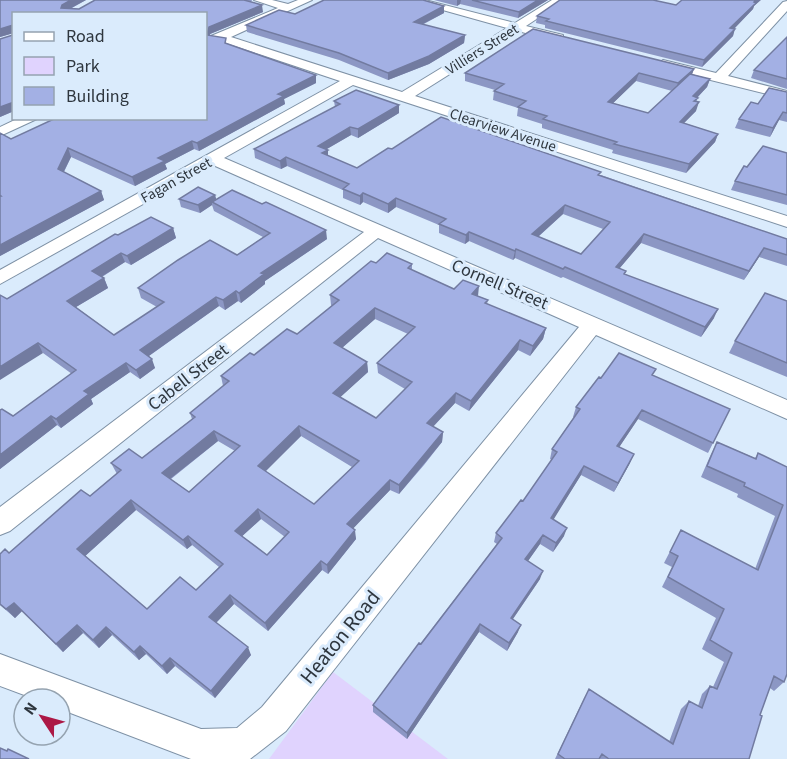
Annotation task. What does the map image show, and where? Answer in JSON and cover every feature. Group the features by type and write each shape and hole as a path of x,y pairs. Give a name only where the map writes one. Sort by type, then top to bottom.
{"street":[{"path":"259,0 289,8"},
{"path":"213,40 307,0"},
{"path":"412,0 573,41"},
{"name":"Villiers Street","path":"404,97 560,0"},
{"path":"719,78 787,4"},
{"name":"Clearview Avenue","path":"213,40 351,80 787,222"},
{"path":"652,61 787,95"},
{"name":"Fagan Street","path":"0,278 351,80"},
{"path":"0,132 27,120"},
{"name":"Cornell Street","path":"213,159 787,410"},
{"name":"Cabell Street","path":"0,522 376,231"},
{"name":"Heaton Road","path":"0,670 201,746 243,744 274,719 593,324"}],"green space":[{"path":"333,672 448,759 269,759"}],"building":[{"path":"0,0 71,0 61,8 79,9 95,0 244,0 262,5 209,27 207,35 207,12 12,12 12,25 0,29"},
{"path":"324,0 423,0 444,6 414,22 465,35 429,56 388,73 339,53 246,25 279,10 295,14"},
{"path":"472,0 538,0 519,12"},
{"path":"560,0 653,0 676,5 682,0 756,0 754,2 756,3 730,28 735,29 704,60 546,21 549,19 537,16"},
{"path":"533,29 694,69 678,83 639,73 608,102 648,113 690,74 710,79 693,96 698,98 694,101 699,102 680,122 718,134 689,164 614,144 617,142 543,119 547,116 518,107 526,101 494,91 504,84 465,73"},
{"path":"12,35 12,103 0,107 0,39"},
{"path":"207,35 226,38 225,43 316,75 278,94 284,96 197,143 192,141 158,158 165,161 132,177 68,148 58,169 101,191 0,245 0,133 11,139 52,120 207,120"},
{"path":"787,37 787,79 754,70"},
{"path":"769,88 787,92 787,113 783,112 773,128 739,119 751,102 758,104"},
{"path":"356,90 399,105 358,129 350,127 318,146 328,150 322,153 357,168 388,148 392,149 441,117 601,172 598,175 787,239 787,255 764,248 749,271 644,234 616,267 626,271 624,274 718,309 705,327 565,267 563,269 516,249 515,251 469,232 466,235 439,224 446,219 396,198 388,204 363,193 360,196 343,189 349,184 286,157 280,161 254,149 340,104 334,101","holes":["565,205 610,222 581,254 532,234"]},
{"path":"763,146 787,153 787,195 735,181 744,166 747,167"},
{"path":"198,187 215,195 198,205 179,199"},
{"path":"232,190 262,204 266,202 326,230 261,273 264,274 239,293 236,291 223,300 216,297 140,350 152,359 136,370 126,363 84,391 89,394 56,419 51,416 0,455 0,410 13,416 76,370 38,343 0,367 0,295 7,299 115,234 118,235 151,217 173,228 127,256 121,253 92,271 104,278 67,301 114,335 164,302 138,288 178,260 210,240 237,255 270,233 212,202"},
{"path":"387,253 412,264 408,268 454,289 463,280 479,286 472,294 488,300 485,303 546,328 533,346 520,340 471,401 456,393 427,423 443,432 399,485 390,480 347,524 355,530 327,565 321,561 265,623 230,595 209,617 248,647 211,691 170,658 162,666 140,646 134,652 106,627 93,640 77,625 56,644 14,603 6,609 0,604 0,554 5,549 9,553 81,490 90,496 121,470 111,463 129,449 142,458 195,417 190,413 229,381 221,376 250,353 254,355 287,329 297,334 339,300 330,295 371,261 376,263","holes":["375,308 415,327 377,363 412,382 376,418 333,393 367,362 334,343","299,426 359,461 314,504 258,466","214,431 240,446 189,492 162,473","131,500 183,540 188,536 223,564 196,590 180,577 147,609 77,549","258,509 289,532 267,555 235,531"]},
{"path":"765,293 787,301 787,363 735,341"},
{"path":"619,353 656,369 652,375 730,409 713,443 642,410 617,446 634,454 618,483 584,466 551,518 567,528 556,543 543,535 525,559 543,571 511,618 521,625 509,643 480,624 407,733 373,705 502,538 496,533 521,500 523,501 557,452 552,449 580,409 576,407"},
{"path":"717,442 756,459 758,453 787,467 787,674 784,682 774,676 760,715 762,716 749,759 609,759 602,754 599,759 565,759 558,754 589,689 673,744 689,701 702,708 710,686 717,689 732,653 710,640 724,609 668,577 678,556 670,552 681,530 758,570 783,505 744,486 745,483 707,466"},
{"path":"0,748 7,751 8,749 29,759 0,759"}]}
